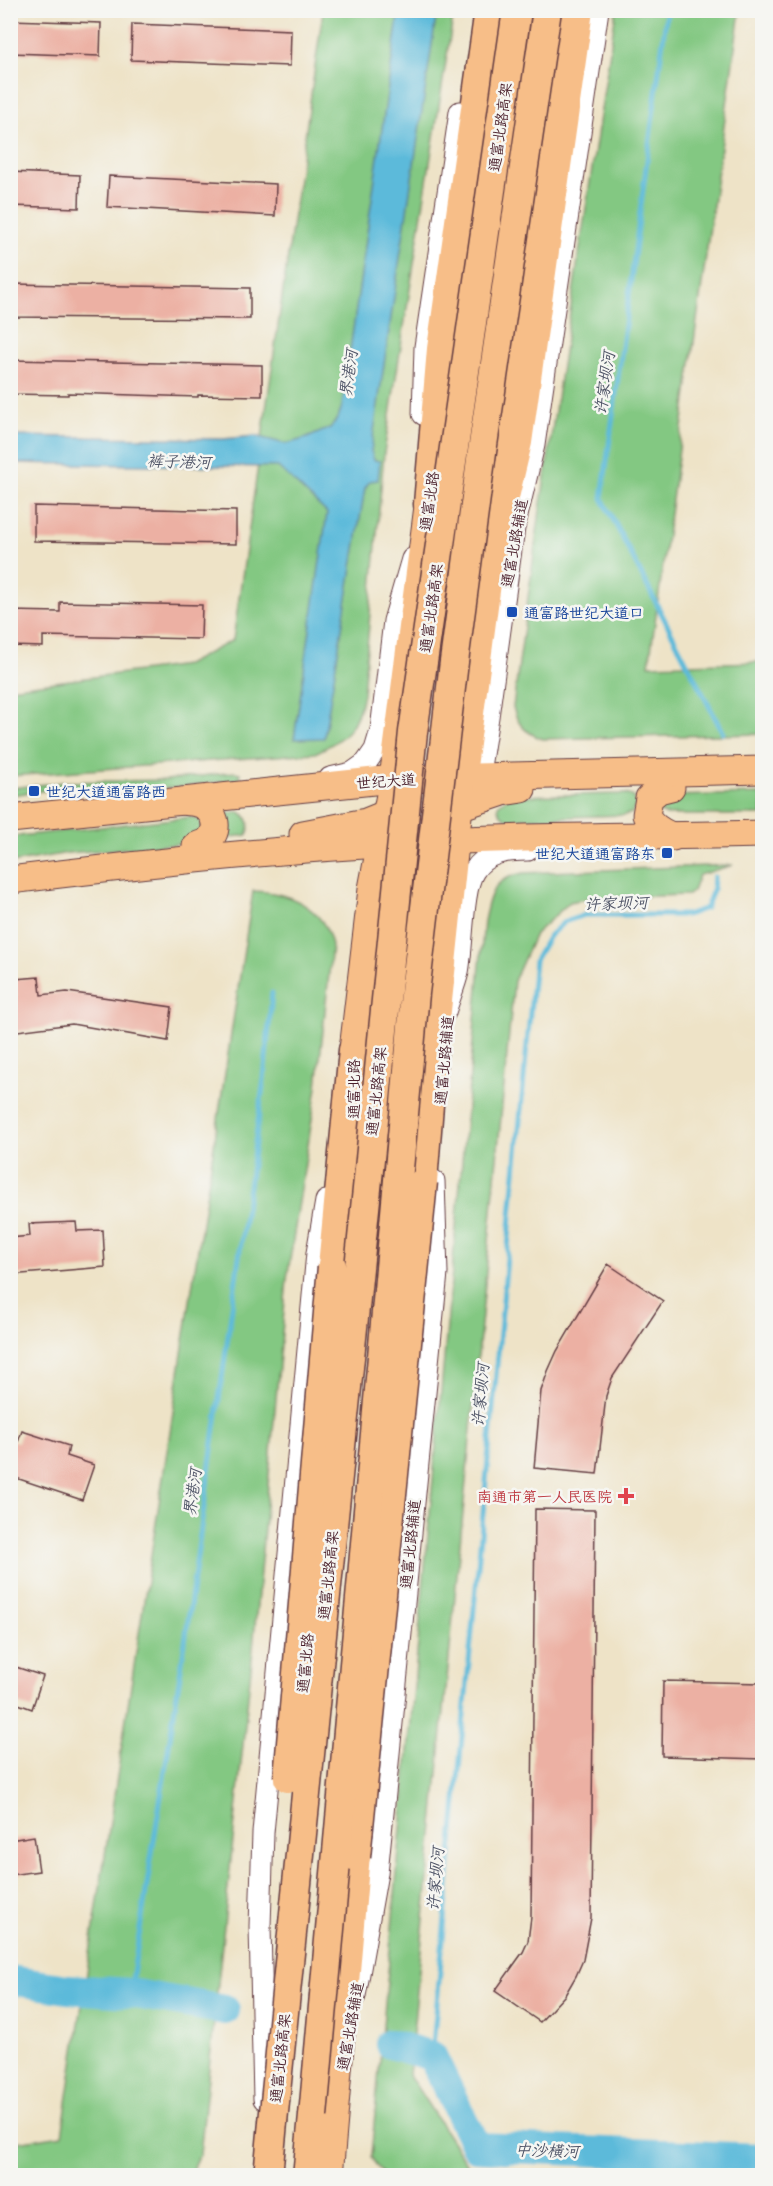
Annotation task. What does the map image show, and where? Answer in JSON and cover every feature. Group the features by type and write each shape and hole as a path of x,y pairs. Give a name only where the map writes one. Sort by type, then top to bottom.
{"highway":[{"path":"428,504 441,349 489,10"},
{"name":"通富北路高架","path":"268,2175 269,2116 412,743 517,10"},
{"name":"通富北路高架","path":"307,2175 324,2115 415,993 460,615 547,10"},
{"path":"491,556 518,442 579,10"},
{"path":"269,2116 268,2040 276,1925 332,1266 353,1050"},
{"path":"324,2115 333,2039 343,1986 428,1177 433,1053"}],"main road":[{"name":"通富北路","path":"258,2175 269,2116 354,1125 353,1050 361,942 367,890 382,833 386,780 506,10"},
{"path":"329,2175 324,2115 414,1143 433,1053 488,651 490,493 562,10"},
{"path":"382,833 397,810 414,798 434,778 479,717 481,685 488,651"},
{"name":"世纪大道","path":"10,819 386,780 434,778 468,791 762,770"},
{"path":"10,879 382,833 410,832 468,791 762,786"},
{"path":"664,837 646,815 649,798 659,790 671,787"},
{"path":"180,801 199,803 209,809 215,819 215,831 208,840 196,846"},
{"path":"10,873 73,859 326,831 461,840 762,834"},
{"path":"361,942 367,890"}],"street":[{"path":"386,780 418,502 425,347 476,10"},
{"name":"通富北路辅道","path":"488,651 534,445 598,10"},
{"path":"142,804 227,789 338,777 352,773 366,763 375,750 381,730 394,621 428,504"},
{"path":"433,1053 458,971 468,889 473,872 484,861 496,853 512,850 591,849 664,837"},
{"name":"通富北路辅道","path":"428,1177 449,1000 461,840"},
{"path":"269,2116 260,1926 262,1833 317,1253 332,1168 361,942"}],"green space":[{"path":"323,11 454,11 384,453 363,694 357,715 342,737 315,753 11,776 10,688 186,665 233,640"},
{"path":"616,11 740,11 649,665 762,662 762,734 542,739 523,727 513,707 541,503"},
{"path":"240,773 240,779 173,788 64,788 11,795 11,788 64,782 167,780"},
{"path":"626,794 634,797 635,806 632,813 624,815 509,819 502,816 498,808 498,805 509,796"},
{"path":"762,794 762,815 666,815 658,811 659,803 667,796"},
{"path":"239,812 248,822 247,835 224,838 224,814"},
{"path":"191,817 200,820 202,833 192,843 68,853 11,863 10,837"},
{"path":"733,865 699,875 693,891 688,895 591,898 570,902 535,934 514,981 409,2075 471,2171 485,2175 383,2175 371,2157 484,921 488,903 499,883 523,873"},
{"path":"253,891 279,895 303,904 321,921 332,945 317,1087 287,1279 252,1659 200,2154 190,2175 11,2175 11,2143 62,2135"}],"water":[{"name":"裤子港河","path":"399,11 437,11 371,451 374,460 380,461 378,480 370,481 365,488 324,738 294,739 327,513 278,467 11,463 11,436 223,439 255,436 286,444 330,428 338,418 342,406"}],"building":[{"path":"10,20 101,23 100,56 10,53"},
{"path":"132,24 291,30 290,66 131,60"},
{"path":"10,172 80,175 79,208 10,206"},
{"path":"109,176 276,184 275,216 107,207"},
{"path":"10,284 250,288 250,319 10,317"},
{"path":"10,360 262,365 262,396 10,394"},
{"path":"34,506 236,511 236,544 34,541"},
{"path":"60,602 202,605 201,639 43,636 43,647 10,646 10,611 60,612"},
{"path":"39,977 41,995 67,992 172,1007 168,1041 72,1024 10,1032 10,998 17,997 15,979"},
{"path":"76,1222 77,1231 103,1230 105,1267 10,1275 10,1238 30,1236 29,1224"},
{"path":"608,1264 663,1301 612,1378 606,1396 597,1474 534,1468 541,1391 548,1371 557,1351"},
{"path":"22,1431 69,1446 67,1456 94,1465 82,1500 10,1476 10,1440 18,1442"},
{"path":"535,1509 595,1510 591,1918 583,1960 576,1976 565,1995 540,2022 495,1991 523,1952 528,1941 531,1917"},
{"path":"10,1665 43,1676 32,1709 10,1701"},
{"path":"663,1681 762,1683 762,1759 662,1756"},
{"path":"34,1836 39,1871 10,1875 10,1840"}],"waterway":[{"name":"许家坝河","path":"667,10 602,498 723,733"},
{"name":"许家坝河","path":"432,2056 535,960 549,936 564,922 585,915 687,915 706,908 713,890 714,877"},
{"name":"界港河","path":"130,1993 184,1649 264,1079 272,993"},
{"path":"10,1980 67,1989 130,1993 225,2010"},
{"name":"中沙横河","path":"390,2044 432,2056 476,2147 762,2158"}],"place":[{"name":"通富路世纪大道口","path":"512,612"},
{"name":"世纪大道通富路西","path":"34,791"},
{"name":"世纪大道通富路东","path":"667,853"},
{"name":"南通市第一人民医院","path":"626,1496"}]}
